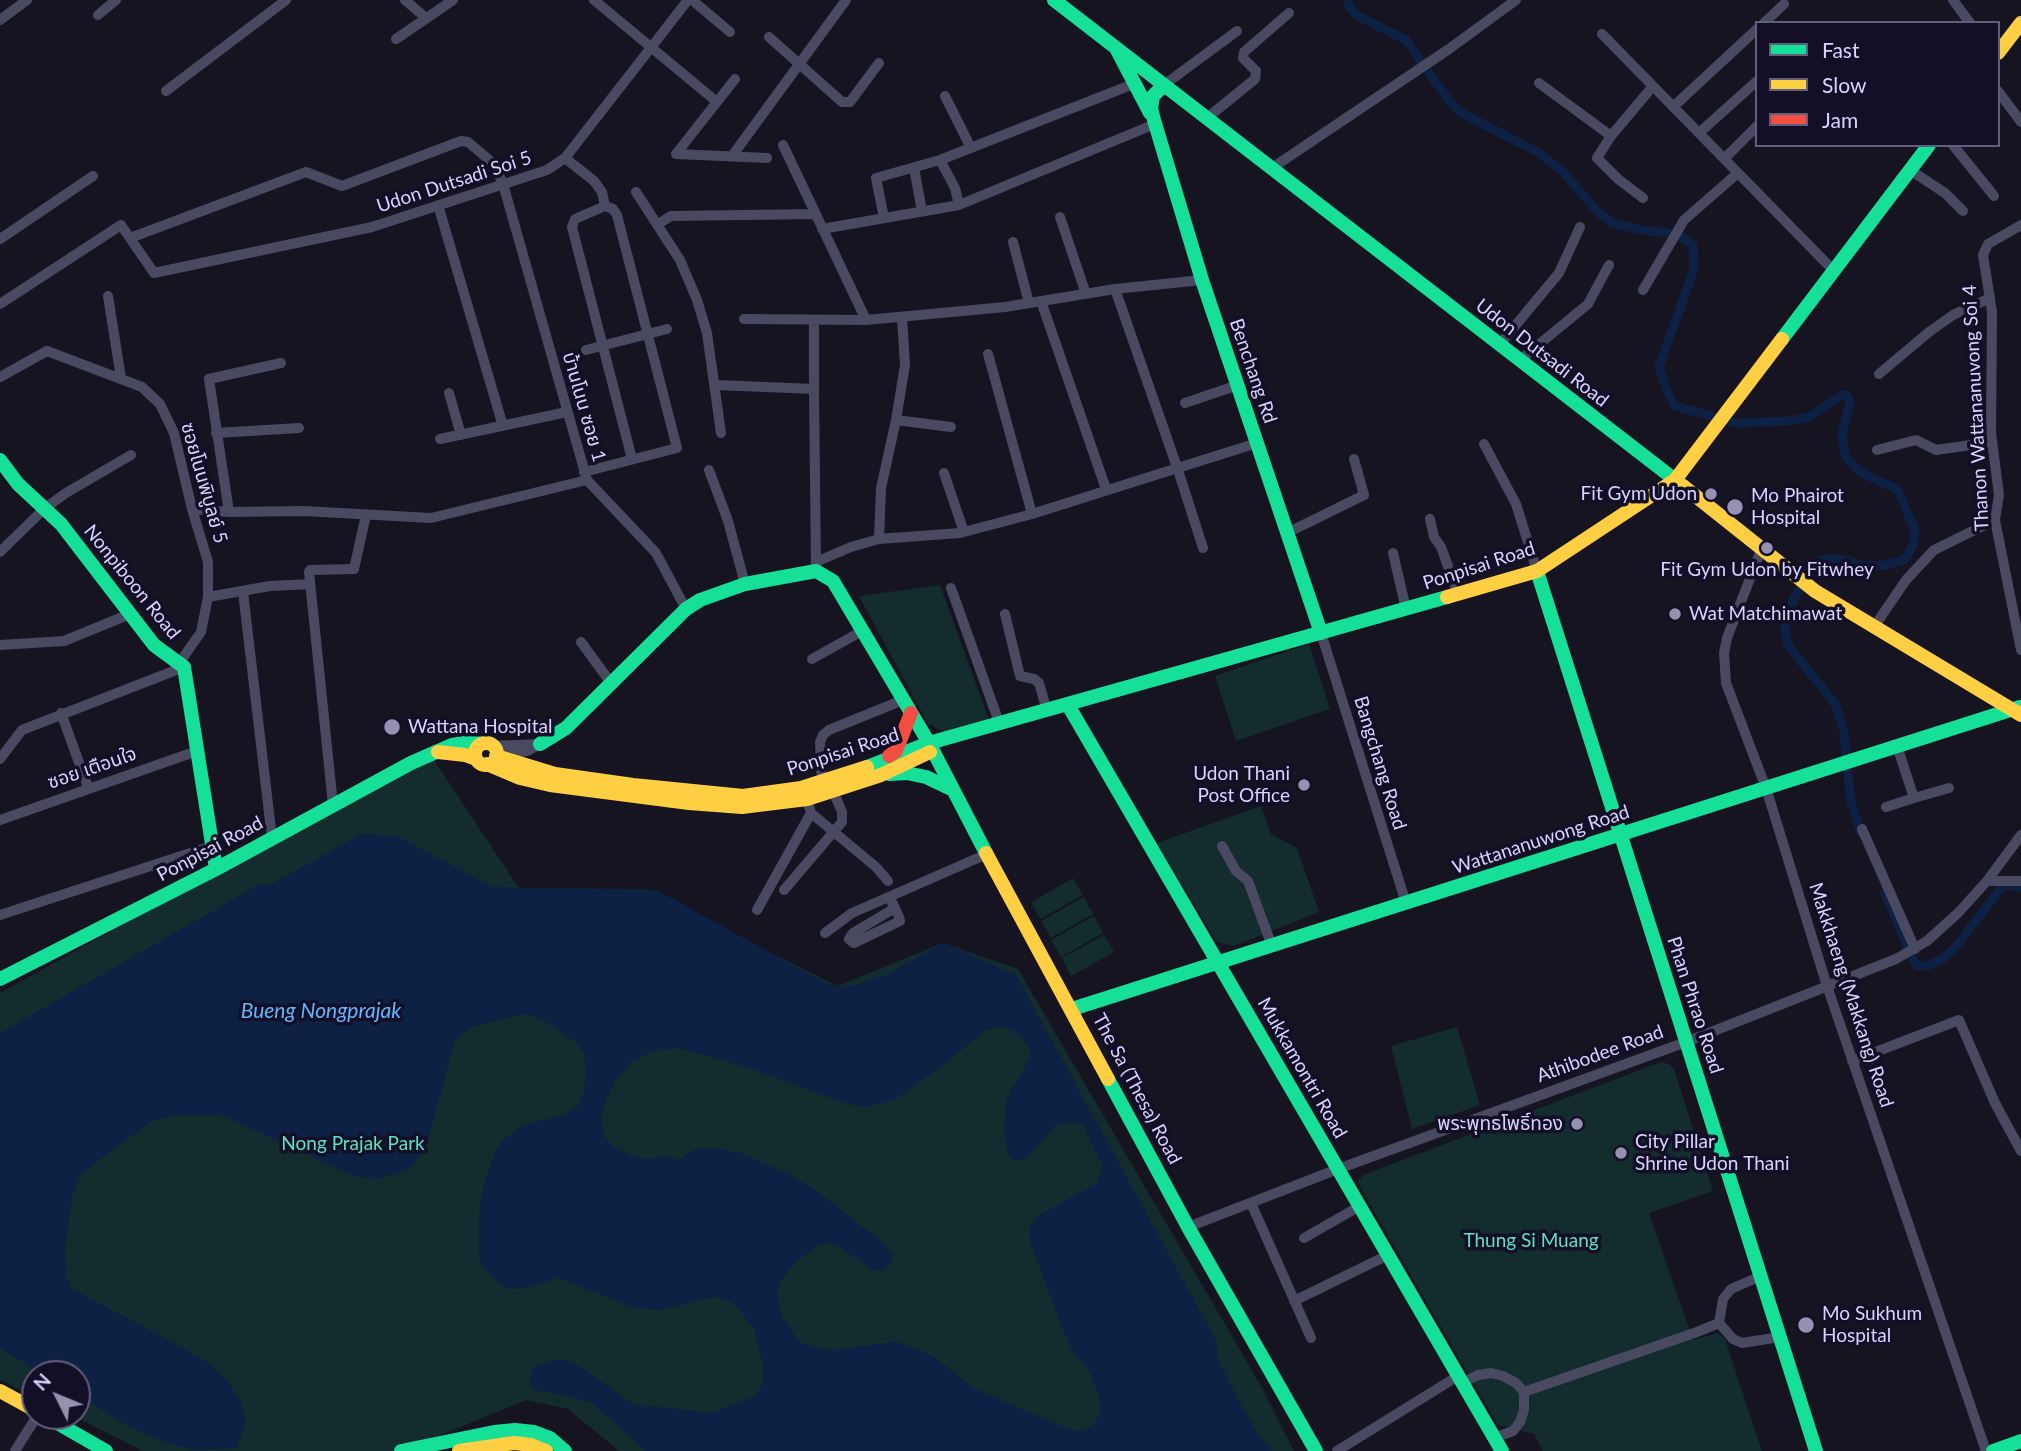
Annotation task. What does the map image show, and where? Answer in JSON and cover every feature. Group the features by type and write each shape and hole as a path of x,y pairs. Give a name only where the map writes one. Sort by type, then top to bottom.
{"street":[{"path":"0,20 27,0"},
{"path":"98,15 116,0"},
{"path":"166,91 286,0"},
{"path":"405,0 426,18"},
{"path":"396,39 453,0"},
{"path":"594,0 717,102"},
{"path":"690,0 730,32"},
{"name":"Udon Dutsadi Soi 5","path":"130,238 154,272 372,227 547,170 565,158 690,0"},
{"path":"732,156 846,0"},
{"path":"1272,168 1432,61 1516,0"},
{"path":"1953,0 1968,21"},
{"name":"Udon Dutsadi Road","path":"1062,2 1115,47 1675,480 1782,567 1874,627 2018,710"},
{"path":"1766,21 1784,4"},
{"path":"1207,118 1255,79 1256,71 1243,58 1244,52 1289,13"},
{"path":"2000,51 2020,26"},
{"path":"1164,85 1237,31"},
{"path":"1673,107 1755,32"},
{"path":"1602,34 1834,271"},
{"path":"769,37 842,102 850,102 879,63"},
{"name":"Benchang Rd","path":"1115,47 1154,122 1202,280 1321,633"},
{"path":"735,79 676,155 767,158"},
{"path":"1699,133 1755,82"},
{"path":"884,218 876,178 940,160 1136,83"},
{"path":"1539,83 1611,136"},
{"name":"Benchang Rd","path":"1154,122 1152,101 1156,91 1164,85"},
{"path":"1643,198 1597,158 1611,136 1653,86"},
{"path":"2000,93 2021,122"},
{"path":"945,96 971,148"},
{"path":"822,229 960,205 1154,122"},
{"path":"1724,159 1755,128"},
{"name":"บ้านโนน ซอย 1","path":"130,238 306,172 342,186 461,141 468,142 494,164 503,184 585,476 656,554 686,609"},
{"path":"783,145 866,320"},
{"name":"Ponpisai Road","path":"487,754 530,753 555,774 743,796 828,786 881,769 952,738 1537,571 1675,480 1927,147"},
{"path":"1955,147 1994,196"},
{"path":"565,158 594,181 602,192 605,206"},
{"path":"940,160 955,188 960,205"},
{"path":"914,169 922,211"},
{"path":"1910,170 1945,193 1963,211"},
{"path":"1643,290 1684,220 1738,173"},
{"path":"0,239 93,176"},
{"path":"636,192 680,260 696,300 707,333 721,433"},
{"path":"438,205 503,426"},
{"path":"192,509 229,512 304,511 431,518 677,448 617,215 613,209 605,206 575,219 572,227 632,459"},
{"path":"658,224 671,216 816,214"},
{"path":"1060,217 1086,294"},
{"path":"0,304 121,225 130,238"},
{"name":"Thanon Wattananuvong Soi 4","path":"2021,225 1988,244 1983,255 1992,312 1992,442 1998,495 1995,520 2021,650"},
{"path":"1500,344 1559,273 1580,227"},
{"path":"1013,242 1028,303"},
{"path":"1520,360 1588,304 1609,265"},
{"path":"744,319 866,320 902,317 1202,280"},
{"path":"1115,289 1203,548"},
{"path":"108,296 121,378"},
{"path":"1879,374 1953,315 1990,298"},
{"path":"1041,301 1106,489"},
{"path":"879,539 881,488 905,365 902,317"},
{"path":"814,320 816,567"},
{"path":"586,350 667,329"},
{"name":"ซอยโนนพิบูลย์ 5","path":"0,377 47,351 142,387 160,404 174,433 208,562 208,597 201,632 182,665"},
{"path":"988,354 1032,514"},
{"path":"229,512 209,379 281,363"},
{"path":"716,385 814,389"},
{"path":"1185,403 1238,385"},
{"path":"449,393 461,435"},
{"path":"440,439 567,412"},
{"path":"896,420 951,427"},
{"path":"216,433 299,428"},
{"path":"1877,450 1916,440 1936,450 1992,442"},
{"path":"487,754 530,753 566,729 686,609 700,600 745,584 807,571 851,547 879,539 964,532 1032,514 1257,443"},
{"path":"1483,444 1516,504 1537,571"},
{"path":"0,552 45,508 76,486 131,455"},
{"path":"1287,533 1364,495 1354,459"},
{"name":"Nonpiboon Road","path":"0,460 18,484 61,524 154,645 182,665 216,869"},
{"path":"709,470 728,522 745,584"},
{"path":"944,473 964,532"},
{"path":"333,805 309,572 349,570 355,567 366,515"},
{"path":"1430,519 1434,537 1441,547 1458,594"},
{"path":"1874,627 1906,580 1934,550 1995,520"},
{"name":"Makkhaeng (Makkang) Road","path":"1761,550 1727,638 1724,661 1726,683 1766,788 1827,986 1986,1451"},
{"path":"1393,553 1406,609"},
{"name":"The Sa (Thesa) Road","path":"816,567 833,581 931,747 951,789 1188,1227 1316,1451"},
{"name":"Phan Phrao Road","path":"1537,571 1816,1451"},
{"path":"208,597 271,586 310,584"},
{"path":"951,588 1000,725"},
{"path":"243,592 272,838"},
{"path":"0,645 64,641 130,614"},
{"path":"1005,614 1020,676 1039,682 1047,711"},
{"path":"812,659 864,630"},
{"name":"Bangchang Road","path":"1321,633 1406,903"},
{"path":"580,642 611,683"},
{"path":"0,759 22,730 182,665"},
{"path":"784,890 842,822 828,786 820,742 823,735 903,699"},
{"name":"Mukkamontri Road","path":"1068,705 1502,1451"},
{"name":"Wattananuwong Road","path":"1072,1009 1897,746 2018,710"},
{"path":"61,713 88,787"},
{"path":"881,769 896,751 911,713"},
{"name":"Ponpisai Road","path":"0,979 216,869 411,763 462,743 487,754 520,778 550,785 689,803 742,807 809,806 828,786"},
{"path":"1897,746 1914,798"},
{"name":"ซอย เตือนใจ","path":"0,820 197,751"},
{"path":"881,769 926,777 951,789"},
{"path":"1886,807 1949,788"},
{"path":"757,910 809,806 888,881"},
{"path":"1862,829 1915,949"},
{"name":"Athibodee Road","path":"1188,1227 1338,1169 1686,1042 1896,959 1915,949 1943,928 1987,881 2021,835"},
{"path":"0,915 212,846"},
{"path":"1222,846 1236,871 1248,881 1272,946"},
{"path":"825,933 852,914 987,854"},
{"path":"1987,881 2021,881"},
{"path":"889,897 895,908"},
{"path":"1852,1060 1959,1020 1995,1103 2021,1151"},
{"path":"1251,1203 1311,1338"},
{"path":"1304,1238 1360,1206"},
{"path":"1294,1301 1388,1255"},
{"path":"1719,1323 1726,1294 1760,1276"},
{"path":"1719,1323 1733,1339 1742,1343 1780,1337"},
{"path":"1524,1392 1719,1323"},
{"path":"1337,1451 1460,1380 1491,1373 1516,1383 1524,1392 1524,1410 1520,1422 1513,1431 1494,1438"},
{"path":"0,1391 21,1402"},
{"path":"15,1451 28,1430"},
{"path":"69,1430 106,1451"},
{"path":"401,1451 515,1430 534,1432 550,1438 565,1451"},
{"path":"1993,1451 2021,1441"},
{"path":"459,1451 514,1443 531,1445 546,1451"}],"green space":[{"path":"940,585 989,720 945,732 928,724 859,596"},
{"path":"1309,644 1330,709 1236,741 1215,676"},
{"name":"Nong Prajak Park","path":"430,754 519,888 644,889 837,986 943,943 1018,969 1261,1386 1294,1451 619,1451 568,1409 526,1400 403,1451 143,1451 91,1425 91,1360 21,1360 21,1390 0,1380 0,993"},
{"path":"1261,806 1271,834 1297,848 1319,912 1234,946 1217,942 1157,843"},
{"path":"1073,878 1083,895 1040,919 1031,902"},
{"path":"1084,897 1093,914 1051,938 1041,921"},
{"path":"1094,916 1103,933 1061,957 1051,940"},
{"path":"1104,935 1114,952 1071,976 1062,958"},
{"path":"1457,1027 1480,1105 1412,1129 1391,1046"},
{"name":"Thung Si Muang","path":"1661,1062 1674,1069 1713,1191 1649,1213 1693,1340 1718,1333 1725,1339 1762,1451 1543,1451 1534,1434 1498,1425 1358,1181 1363,1175"}],"water":[{"name":"Bueng Nongprajak","path":"362,834 397,836 492,887 657,890 825,983 837,986 852,986 888,974 943,943 1016,975 1217,1342 1217,1356 1238,1399 1257,1433 1272,1451 646,1451 592,1403 534,1390 529,1380 533,1368 553,1360 567,1360 633,1404 711,1413 754,1397 763,1384 764,1369 754,1328 732,1302 717,1297 663,1310 634,1308 558,1278 526,1288 510,1289 497,1283 479,1261 479,1213 483,1187 495,1152 503,1140 516,1130 527,1124 564,1115 578,1106 584,1091 584,1054 576,1042 541,1019 524,1014 472,1027 454,1042 427,1145 411,1167 398,1173 376,1179 362,1178 222,1115 182,1115 154,1120 82,1174 73,1192 65,1249 66,1277 71,1288 205,1360 230,1384 242,1404 245,1426 236,1448 195,1450 167,1443 130,1427 91,1403 91,1360 21,1361 0,1348 0,1033 260,884 270,885","holes":["1001,1027 1022,1038 1031,1057 1006,1103 1004,1128 1008,1155 1014,1160 1021,1160 1028,1156 1055,1126 1068,1122 1082,1124 1103,1167 1096,1184 1037,1216 1030,1227 1029,1239 1065,1335 1071,1348 1090,1373 1100,1399 1100,1414 1085,1430 1073,1431 973,1388 936,1358 908,1345 895,1342 831,1350 802,1343 794,1336 782,1315 777,1295 779,1284 793,1265 819,1244 831,1243 873,1270 882,1271 890,1265 893,1258 883,1243 817,1191 788,1174 741,1153 719,1149 694,1149 681,1159 668,1156 652,1159 631,1156 614,1147 604,1136 601,1118 607,1097 619,1075 629,1063 651,1052 678,1048 743,1066 836,1100 856,1106 870,1106 891,1101 906,1092 985,1030"]}],"waterway":[{"path":"1347,0 1358,16 1406,40 1460,112 1539,153 1562,171 1598,212 1613,223 1641,230 1678,234 1693,246 1694,269 1659,367 1675,406 1736,423 1789,421 1809,417 1842,395 1847,395 1850,402 1842,434 1845,456 1860,472 1898,490 1915,531 1913,546 1905,559 1886,565 1865,566 1846,560 1827,559 1817,562 1794,598 1785,625 1787,644 1835,704 1844,731 1851,802 1861,834"},
{"path":"1885,893 1912,958 1917,966 1926,966 1943,959 1959,943 2000,889 2007,885 2021,887"}],"traffic: fast":[{"path":"1054,0 1683,486"},
{"path":"1117,50 1150,113"},
{"path":"1164,85 1153,96 1151,108 1154,120 1202,280 1321,633"},
{"path":"1782,339 1927,147"},
{"path":"0,460 18,484 61,524 154,645 184,667 216,869"},
{"path":"540,744 566,728 686,609 700,600 745,584 816,571 833,581 929,743 986,853"},
{"path":"1537,571 1816,1451"},
{"path":"867,767 929,743 1447,597"},
{"path":"1068,705 1502,1451"},
{"path":"1072,1009 2020,707"},
{"path":"0,979 216,869 411,763 452,745 470,742 481,744"},
{"path":"889,774 907,773 926,777 951,789"},
{"path":"1108,1079 1188,1227 1316,1451"},
{"path":"69,1430 106,1451"},
{"path":"401,1451 515,1430 534,1432 550,1438 565,1451"},
{"path":"1993,1451 2021,1441"}],"traffic: slow":[{"path":"2000,50 2021,23"},
{"path":"1447,597 1537,571 1675,480 1782,339"},
{"path":"1683,486 1815,591 2021,715"},
{"path":"486,743 494,746 497,754 494,762 486,765 478,762 475,754 478,746 486,743"},
{"path":"438,752 476,759"},
{"path":"487,764 520,778 550,785 742,807 807,799 881,775 930,752"},
{"path":"496,756 555,774 743,796 801,788 867,767"},
{"path":"986,853 1108,1079"},
{"path":"0,1391 21,1402"},
{"path":"459,1451 514,1443 531,1445 546,1451"}],"traffic: jam":[{"path":"889,756 896,751 911,713"}],"place":[{"name":"Fit Gym Udon","path":"1711,494"},
{"name":"Mo Phairot Hospital","path":"1735,507"},
{"name":"Fit Gym Udon by Fitwhey","path":"1767,548"},
{"name":"Wat Matchimawat","path":"1675,614"},
{"name":"Wattana Hospital","path":"392,727"},
{"name":"Udon Thani Post Office","path":"1304,785"},
{"name":"พระพุทธโพธิ์ทอง","path":"1577,1124"},
{"name":"City Pillar Shrine Udon Thani","path":"1621,1153"},
{"name":"Mo Sukhum Hospital","path":"1806,1325"}]}
